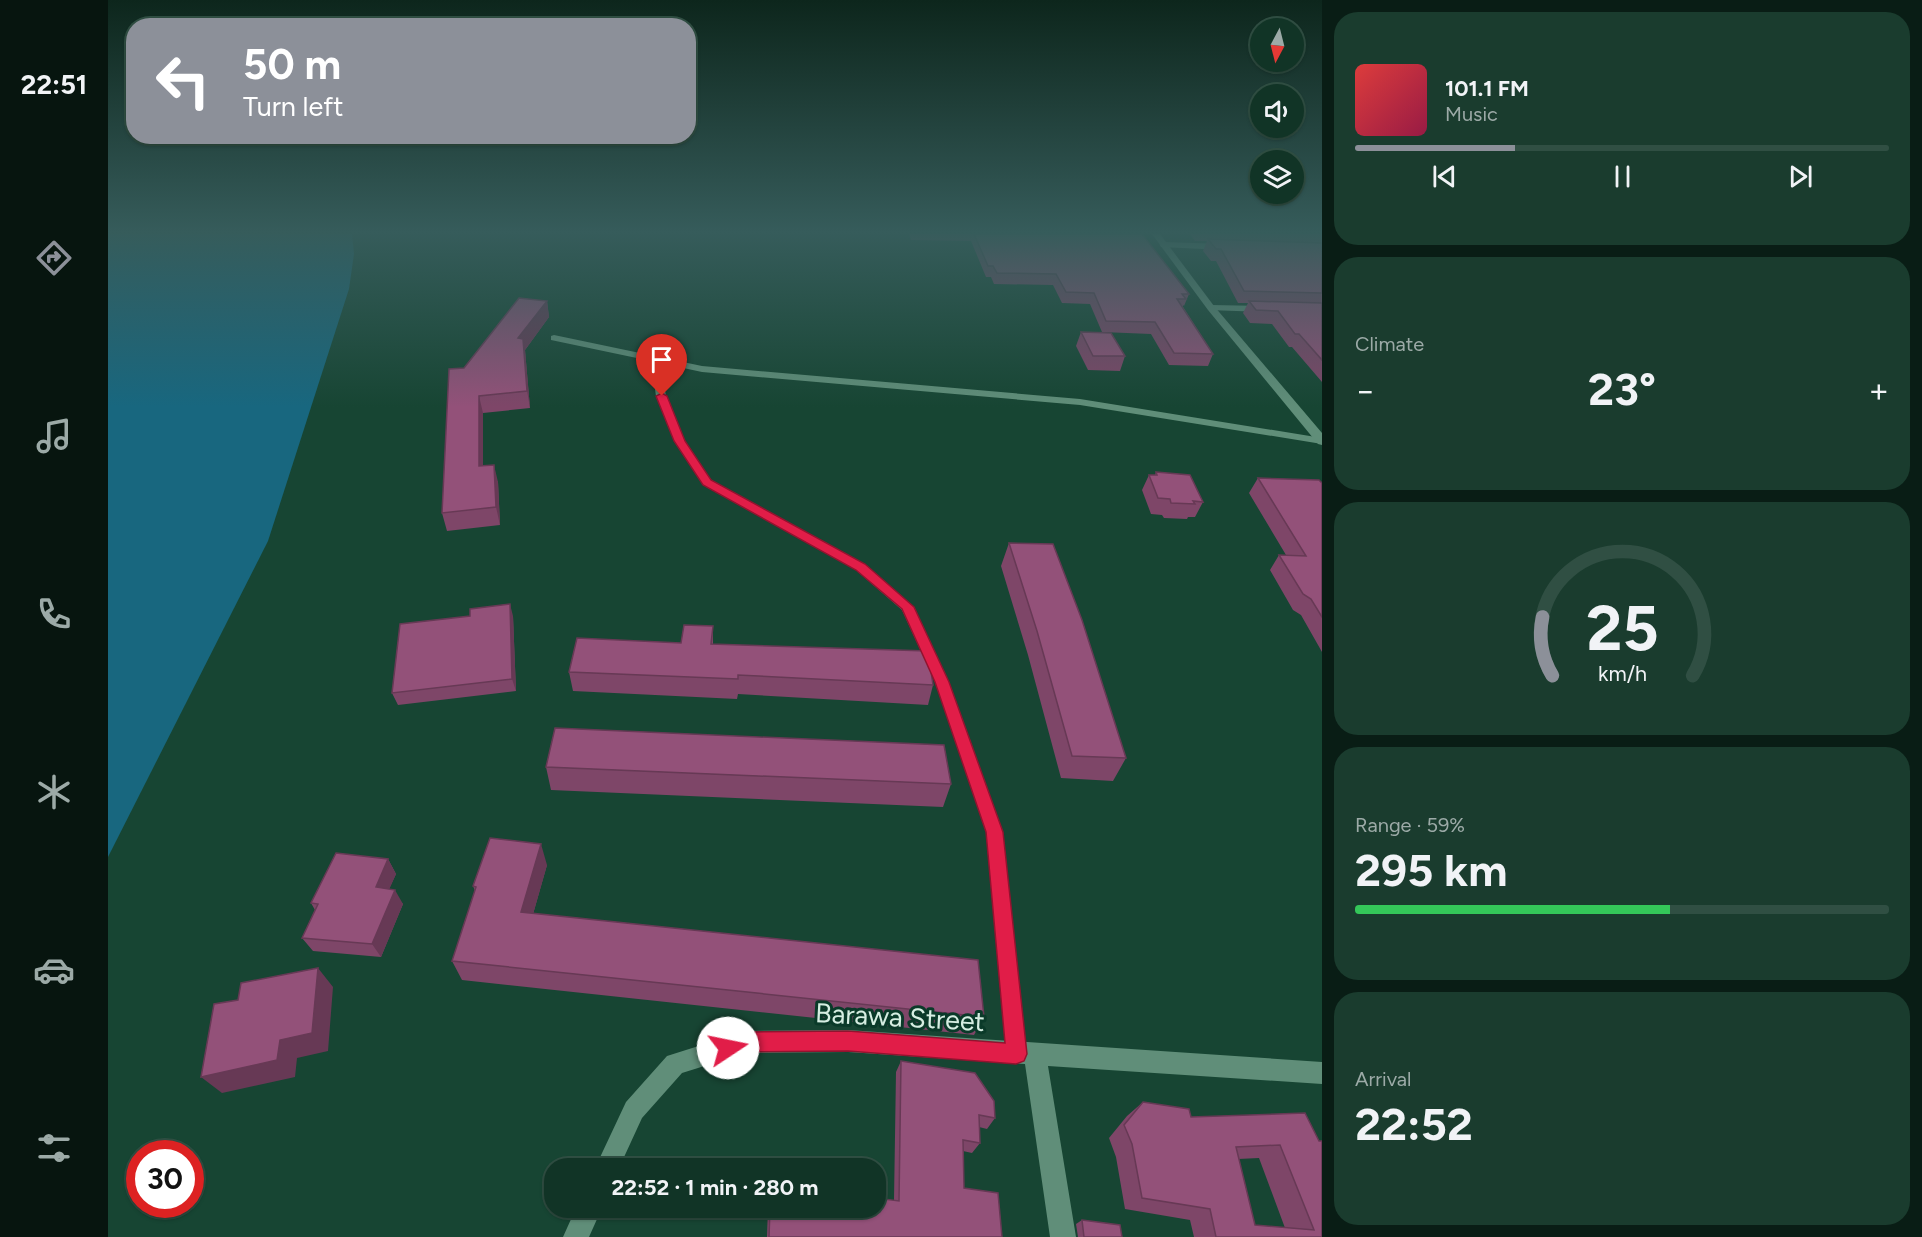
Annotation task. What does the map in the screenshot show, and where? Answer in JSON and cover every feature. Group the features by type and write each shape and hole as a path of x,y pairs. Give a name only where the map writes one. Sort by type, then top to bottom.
{"street":[{"path":"1199,292 1322,441"},
{"path":"1211,308 1278,310"},
{"name":"Barawa Street","path":"612,1158 634,1110 675,1064 746,1042 848,1041 1322,1073"},
{"path":"1026,1054 1063,1237"},
{"path":"576,1237 585,1218"}],"lane":[{"path":"554,338 702,369 1080,402 1322,441"},
{"path":"655,359 662,396 680,441 707,483 860,567 907,607 942,682 995,832 1026,1054"}],"water":[{"path":"108,292 348,292 268,541 108,857"}],"building":[{"path":"1066,292 1187,292 1189,294 1182,294 1186,299 1177,299 1213,354 1174,353 1155,322 1106,321 1094,293"},
{"path":"1272,292 1322,292 1322,293"},
{"path":"519,298 547,301 518,338 523,339 527,391 479,396 479,466 494,465 496,507 442,513 449,369 464,368"},
{"path":"1249,301 1322,303 1322,360 1299,334 1295,334 1278,311 1256,310"},
{"path":"1081,332 1111,333 1125,356 1093,356"},
{"path":"1156,472 1190,475 1203,502 1171,503 1170,499 1158,498 1149,475 1157,475"},
{"path":"1258,478 1319,480 1322,483 1322,617 1311,599 1303,594 1279,555 1306,556"},
{"path":"1009,543 1053,544 1082,620 1126,758 1072,756 1037,631"},
{"path":"510,604 512,679 392,693 400,624 470,616 470,609"},
{"path":"684,625 713,626 711,644 928,651 933,685 738,675 738,679 569,672 577,638 681,643"},
{"path":"555,728 944,745 951,784 546,767"},
{"path":"490,838 541,844 521,912 978,960 984,1017 452,961 476,887 473,886"},
{"path":"336,853 388,859 376,887 395,890 372,944 302,938 318,904 311,903"},
{"path":"318,968 312,1033 280,1040 277,1060 201,1077 214,1004 238,1000 241,983"},
{"path":"901,1061 975,1073 994,1101 995,1118 979,1115 980,1143 963,1140 964,1188 998,1193 1002,1237 769,1237 770,1218 886,1218 886,1199 899,1201"},
{"path":"1143,1102 1189,1109 1191,1117 1305,1113 1319,1141 1322,1141 1322,1237 1216,1237 1210,1209 1142,1198 1132,1144 1124,1125","holes":["1280,1145 1314,1230 1255,1225 1236,1147"]},
{"path":"1082,1220 1120,1225 1122,1237 1084,1237"}],"route":[{"path":"662,396 680,441 707,483 860,567 907,607 942,682 995,832 1016,1054 848,1041 746,1042 728,1048"}]}
